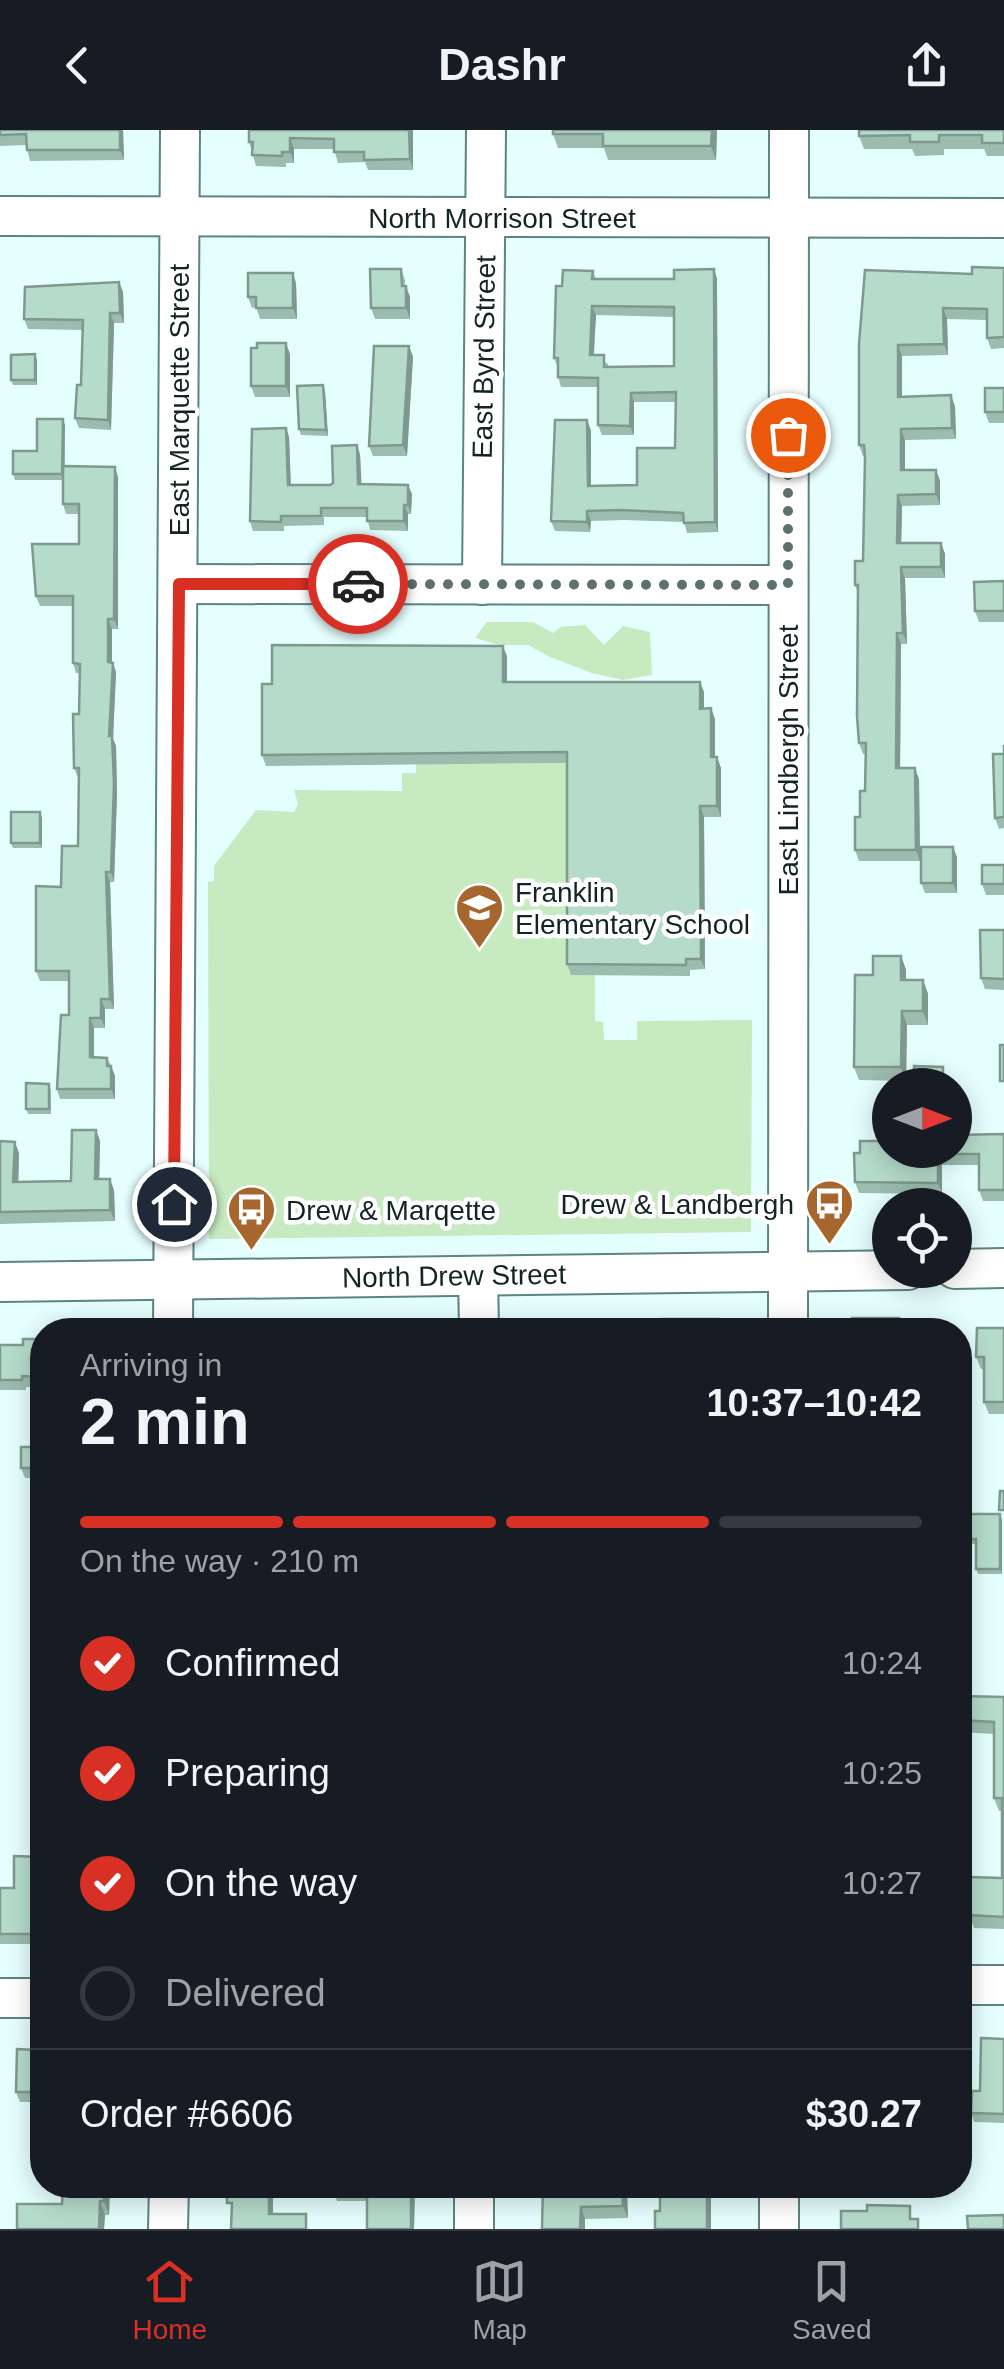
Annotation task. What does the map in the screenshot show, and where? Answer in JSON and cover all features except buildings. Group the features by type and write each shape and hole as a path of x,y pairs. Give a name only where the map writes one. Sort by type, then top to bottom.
{"street":[{"name":"East Marquette Street","path":"174,1318 180,130"},
{"name":"East Byrd Street","path":"482,584 486,130"},
{"name":"East Lindbergh Street","path":"788,1318 789,130"},
{"name":"North Morrison Street","path":"0,216 1004,218"},
{"path":"179,584 788,585"},
{"path":"972,1269 1004,1268"},
{"name":"North Drew Street","path":"0,1282 872,1271"},
{"path":"478,1276 479,1318"},
{"path":"972,1985 1004,1985"},
{"path":"0,1998 30,1998"},
{"path":"168,2229 169,2198"},
{"path":"474,2198 474,2229"},
{"path":"779,2198 779,2229"}],"green space":[{"path":"487,622 533,622 553,633 561,627 585,625 604,645 623,626 650,632 652,675 623,680 592,673 528,645 499,645 475,638"},
{"name":"Franklin Elementary School","path":"571,763 595,975 595,1021 603,1022 604,1040 637,1040 637,1021 752,1020 751,1232 209,1239 208,882 214,881 214,866 256,810 294,812 298,804 294,790 402,791 402,773 416,773 416,764"}],"way so far":[{"path":"358,584 788,585 788,435"}],"place":[{"name":"Franklin Elementary School","path":"480,950"},
{"name":"Drew & Landbergh","path":"829,1246"},
{"name":"Drew & Marqette","path":"251,1252"}],"route":[{"path":"174,1204 179,584 358,584"}]}
